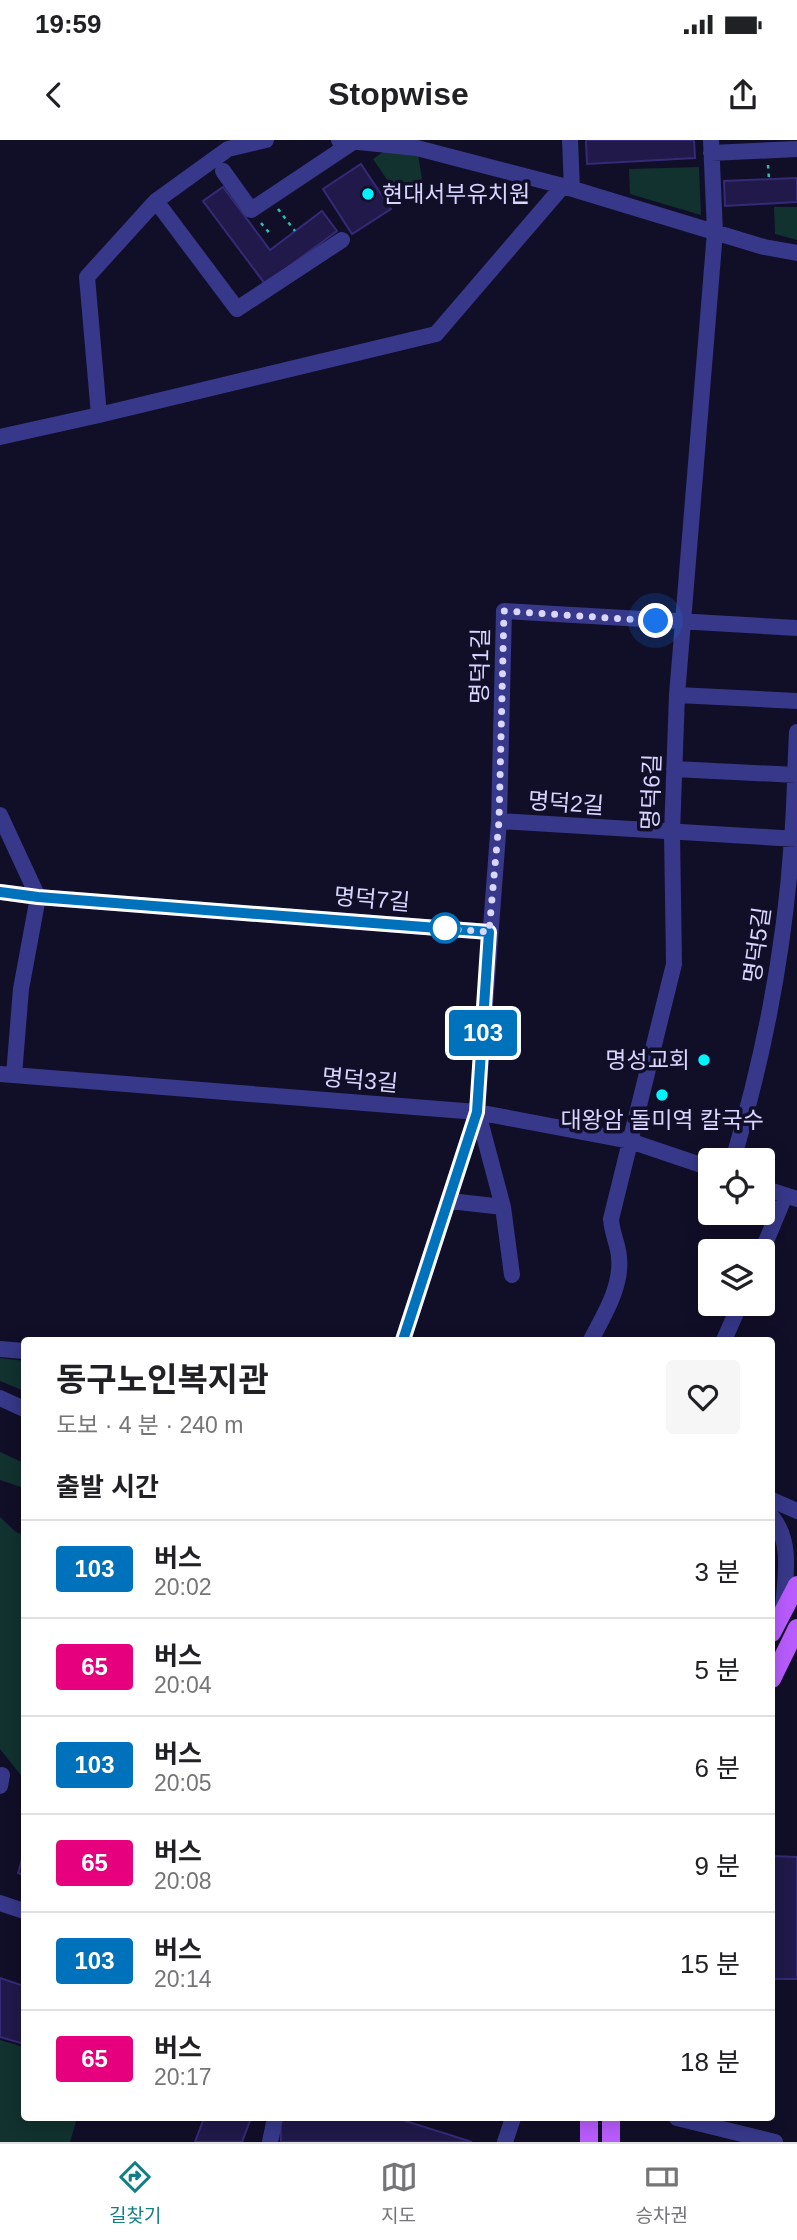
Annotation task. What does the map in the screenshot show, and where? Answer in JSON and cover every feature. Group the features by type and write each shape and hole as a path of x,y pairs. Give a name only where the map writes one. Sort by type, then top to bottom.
{"main road":[{"path":"775,1626 797,1585"},
{"path":"775,1673 797,1628"},
{"path":"589,2121 589,2142"},
{"path":"611,2121 611,2142"}],"street":[{"path":"99,415 87,276 156,201 228,149 267,140"},
{"path":"0,437 436,334 567,187 570,140"},
{"path":"223,171 251,210 346,141 425,145 764,247 797,253"},
{"path":"711,147 797,149"},
{"name":"명덕6길","path":"593,1337 614,1295 619,1255 612,1234 611,1219 674,964 672,834 677,695 715,232 711,147"},
{"path":"156,201 237,309 342,240"},
{"name":"명덕1길","path":"489,932 499,821 504,611 797,628"},
{"path":"677,695 797,701"},
{"name":"명덕5길","path":"736,1148 765,1039 782,943 795,839 797,732"},
{"path":"674,769 796,774"},
{"path":"0,815 38,897 7,1074"},
{"name":"명덕2길","path":"499,821 672,834 795,839"},
{"name":"명덕7길","path":"0,892 489,932"},
{"path":"404,1337 477,1112 489,932"},
{"name":"명덕3길","path":"7,1074 477,1112 630,1141 698,1164"},
{"path":"477,1112 503,1207 512,1275"},
{"path":"769,1239 791,1198"},
{"path":"450,1201 503,1207"},
{"path":"725,1337 735,1316"},
{"path":"0,1349 21,1351"},
{"path":"0,1398 21,1408"},
{"path":"775,1501 797,1511"},
{"path":"775,1520 785,1542 783,1609"},
{"path":"0,1903 21,1910"},
{"path":"270,2142 274,2121"},
{"path":"505,2142 512,2121"},
{"path":"689,2121 775,2142"}],"path":[{"path":"270,198 295,231"},
{"path":"251,210 272,236"}],"green space":[{"path":"390,147 417,148 423,185 401,200 373,159"},
{"path":"699,167 701,215 630,194 629,169"},
{"path":"774,207 797,207 797,240 775,234"},
{"path":"0,1358 21,1361 21,1390 0,1381"},
{"path":"0,1452 21,1462 21,1487 0,1480"},
{"path":"0,1517 21,1534 21,1775 0,1749"},
{"path":"0,2040 21,2046 21,2121 76,2121 70,2142 0,2142"}],"building":[{"path":"586,140 694,140 695,158 587,164"},
{"name":"현대서부유치원","path":"361,164 391,209 352,234 323,189"},
{"path":"797,178 797,202 725,206 724,181"},
{"path":"223,187 270,250 322,211 337,231 265,284 203,201"},
{"path":"775,1856 797,1857 797,1979 775,1979"},
{"path":"0,1978 21,1985 21,2043 0,2037"},
{"path":"203,2121 250,2121 242,2142 195,2142"},
{"path":"280,2121 406,2121 472,2142 281,2142"}],"bus line":[{"name":"103","path":"0,892 489,932 477,1112 404,1337"}],"place":[{"name":"현대서부유치원","path":"368,194"},
{"name":"명성교회","path":"704,1060"},
{"name":"대왕암 돌미역 칼국수","path":"662,1095"}],"route":[{"path":"445,928 439,928 489,932 499,821 504,611 656,621"}]}
